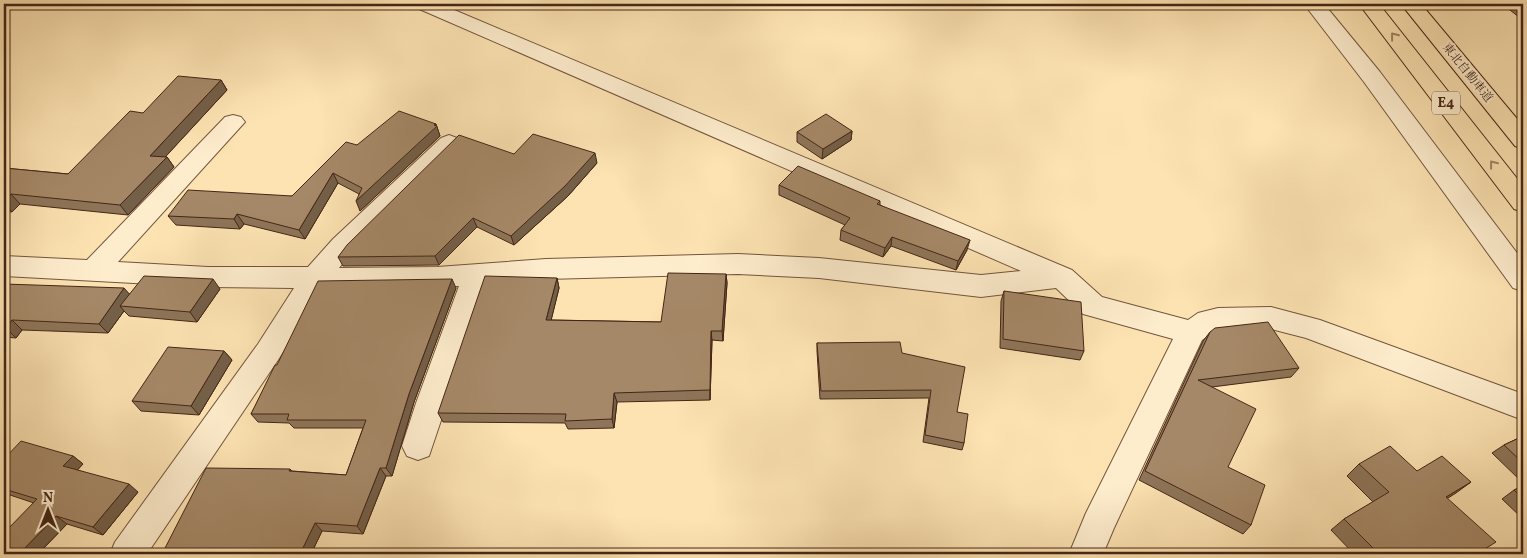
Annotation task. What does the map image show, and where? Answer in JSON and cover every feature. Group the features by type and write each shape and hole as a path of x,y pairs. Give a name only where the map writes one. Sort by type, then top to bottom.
{"highway":[{"name":"E4","path":"1369,4 1523,202"},
{"name":"東北自動車道","path":"1411,4 1523,141"}],"street":[{"path":"424,4 1062,277 1093,306 1191,332"},
{"path":"1314,4 1372,77 1523,280"},
{"path":"93,271 233,122"},
{"path":"127,554 268,352 315,278 342,246 449,143"},
{"path":"4,266 208,277 315,278 438,277 554,268 738,264 819,268 981,286 1062,277"},
{"path":"418,446 431,403 477,274"},
{"path":"1086,554 1098,524 1191,332 1208,321 1244,317 1271,318 1310,328 1523,407"}],"building":[{"path":"178,76 221,80 150,156 167,157 120,205 11,194 4,201 4,168 68,174 130,111 143,113"},
{"path":"399,111 437,126 356,201 362,188 333,173 299,230 237,214 234,219 168,216 188,190 292,196 346,142 357,145"},
{"path":"826,114 852,131 823,149 797,132"},
{"path":"533,134 595,153 565,186 511,236 473,218 435,256 338,257 347,245 459,135 514,154"},
{"path":"798,166 880,201 877,204 970,240 958,261 892,237 885,248 841,230 850,218 779,185"},
{"path":"668,273 726,274 722,331 711,331 710,390 614,393 612,419 565,421 566,414 438,413 485,276 557,278 546,320 661,322"},
{"path":"144,276 213,279 190,312 120,306"},
{"path":"452,279 409,394 386,468 380,468 357,526 315,523 300,554 162,554 206,468 290,469 289,471 346,475 366,420 287,420 289,414 251,414 318,281"},
{"path":"4,284 124,288 99,324 12,320 4,328"},
{"path":"1004,291 1081,302 1084,351 1003,339"},
{"path":"1268,322 1299,368 1198,380 1256,409 1228,467 1265,485 1251,525 1145,471 1210,332 1215,328"},
{"path":"900,342 902,353 965,367 957,412 968,414 964,443 925,435 931,390 821,391 817,343"},
{"path":"168,347 224,351 191,406 132,401"},
{"path":"1523,436 1523,463 1504,445"},
{"path":"21,441 73,456 63,466 129,484 93,527 56,516 19,554 10,554 4,551 4,533 37,499 4,489 4,459"},
{"path":"1390,446 1417,471 1442,456 1471,482 1446,497 1496,542 1477,554 1379,554 1344,519 1389,492 1359,464"},
{"path":"1523,486 1523,499 1514,490"}]}
